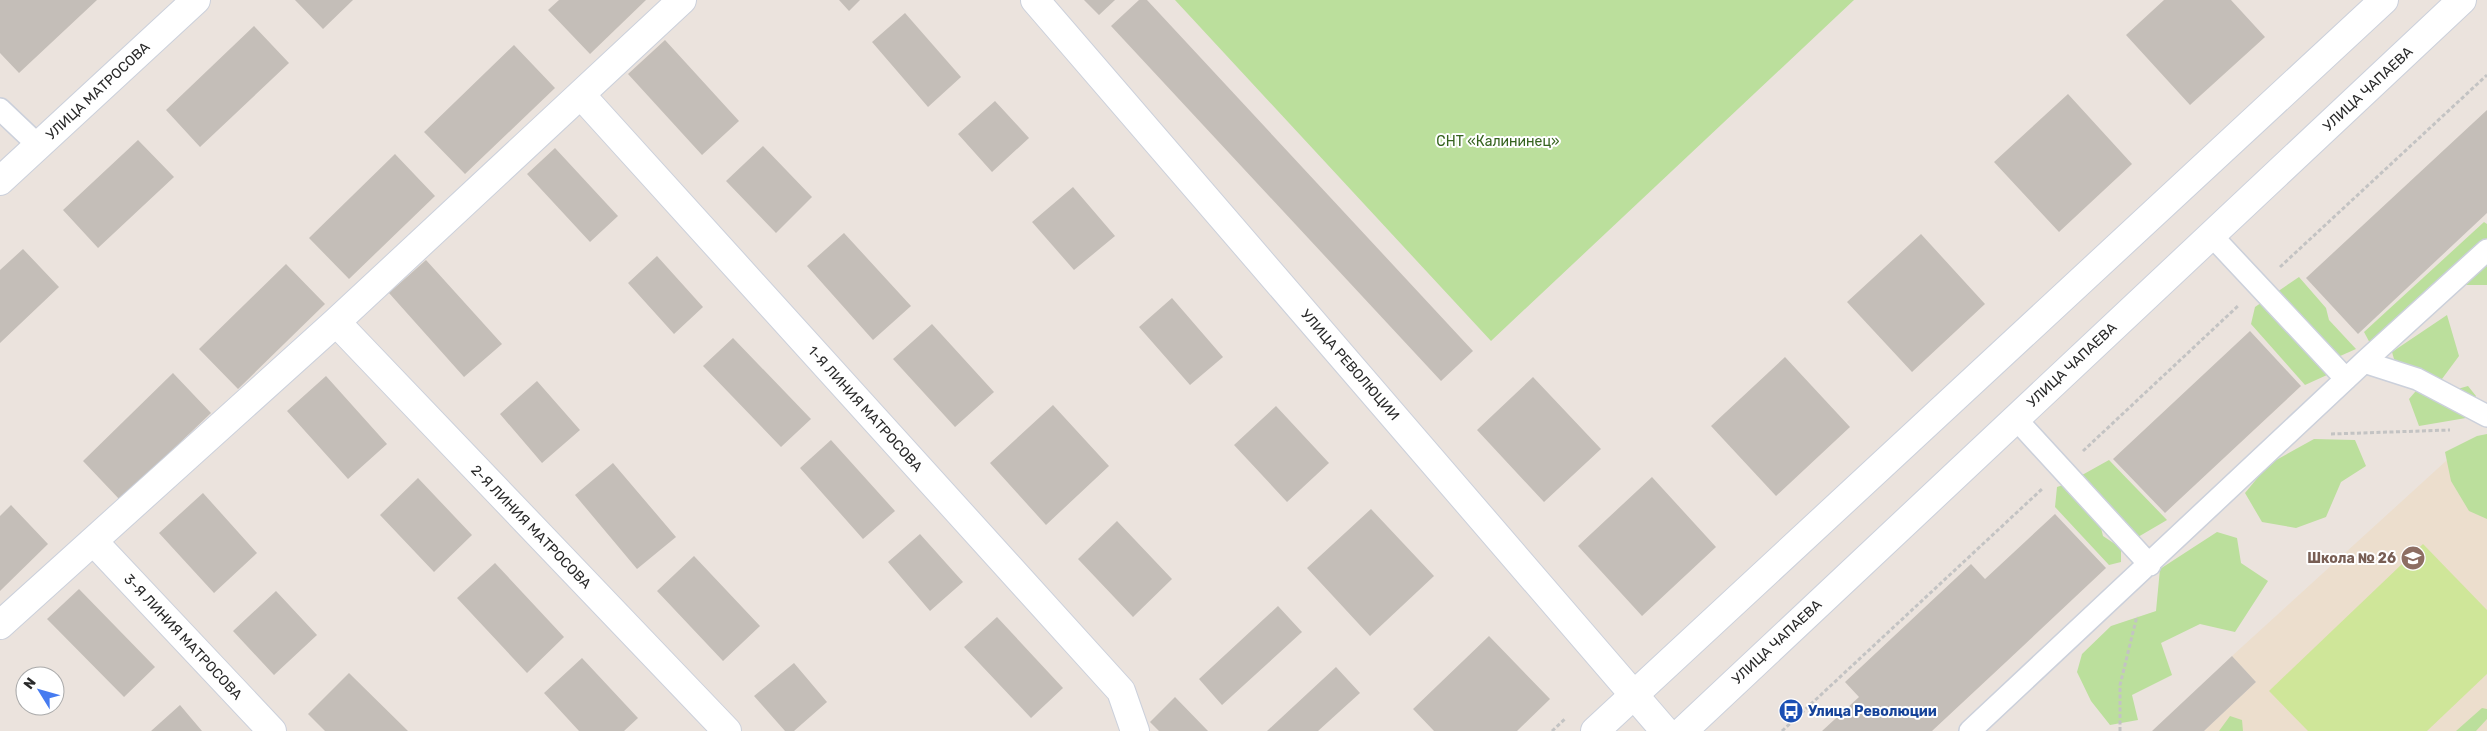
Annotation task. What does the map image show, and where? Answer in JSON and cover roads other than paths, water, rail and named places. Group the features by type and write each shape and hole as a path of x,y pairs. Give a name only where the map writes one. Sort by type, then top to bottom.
{"street":[{"name":"УЛИЦА МАТРОСОВА","path":"0,181 196,0"},
{"path":"0,625 336,322 682,0"},
{"name":"УЛИЦА РЕВОЛЮЦИИ","path":"1035,0 1665,731"},
{"path":"1595,731 2384,0"},
{"name":"УЛИЦА ЧАПАЕВА","path":"1683,731 2462,0"},
{"name":"1-Я ЛИНИЯ МАТРОСОВА","path":"581,95 1121,691 1134,731"},
{"name":"2-Я ЛИНИЯ МАТРОСОВА","path":"336,322 727,731"},
{"name":"3-Я ЛИНИЯ МАТРОСОВА","path":"94,542 272,731"}],"lane":[{"path":"0,109 39,146"},
{"path":"2212,236 2346,379"},
{"path":"1970,731 2150,565 2364,362 2487,250"},
{"path":"2364,362 2417,379 2487,416"},
{"path":"2015,418 2064,469 2150,565"}],"place":[{"name":"Школа № 26","path":"2413,558"},
{"name":"Улица Революции","path":"1791,711"}],"park label":[{"name":"СНТ «Калининец»","path":"1498,141"}]}
